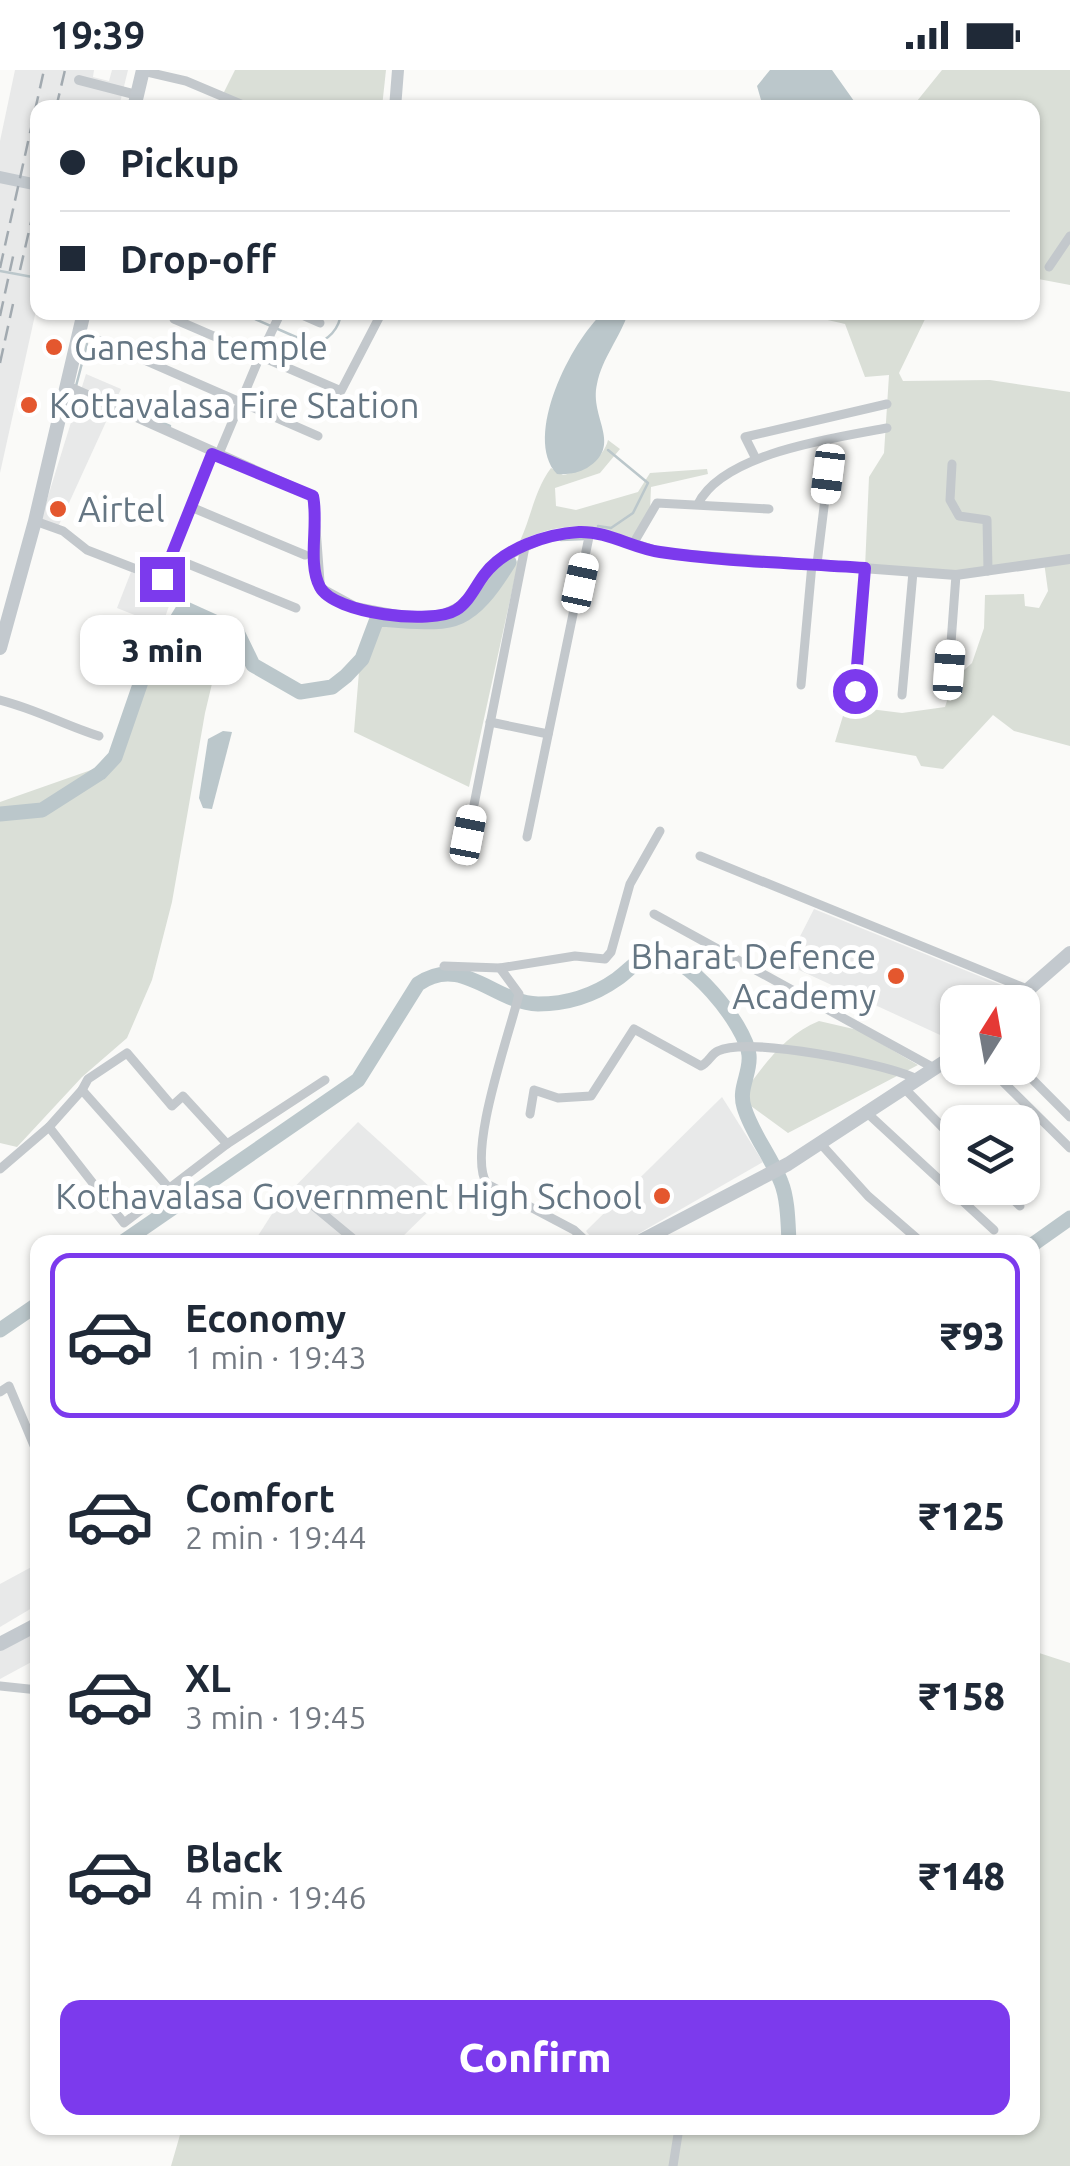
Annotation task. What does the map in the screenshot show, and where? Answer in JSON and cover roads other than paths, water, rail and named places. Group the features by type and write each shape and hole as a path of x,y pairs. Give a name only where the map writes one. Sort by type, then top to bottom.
{"main road":[{"path":"135,100 143,70"},
{"path":"396,100 398,70"},
{"path":"0,177 30,183"},
{"path":"0,648 36,522 82,320"},
{"path":"1032,985 1070,953"},
{"path":"651,1235 788,1164 940,1064"},
{"path":"0,1644 30,1628"}],"street":[{"path":"143,70 186,80 232,100"},
{"path":"79,80 132,100"},
{"path":"1049,267 1070,236"},
{"path":"176,320 341,391 378,320"},
{"path":"311,320 320,324"},
{"path":"36,522 63,532 87,550 162,579 276,322"},
{"path":"80,332 318,436"},
{"path":"67,386 215,456 313,496 320,588 330,597 355,607 418,619 452,612 498,560 553,536 589,537 663,552 956,575 1070,559"},
{"path":"755,458 744,437 887,404"},
{"path":"698,504 707,486 755,458 887,428"},
{"path":"952,464 950,500 959,516 987,520 988,571"},
{"path":"801,685 828,474"},
{"path":"632,544 657,503 770,509"},
{"path":"191,507 305,555"},
{"path":"527,838 589,537"},
{"path":"468,835 525,547"},
{"path":"171,557 296,608"},
{"path":"855,691 865,568"},
{"path":"902,695 913,572"},
{"path":"949,670 956,575"},
{"path":"0,700 40,710 60,724 99,736"},
{"path":"490,722 548,734"},
{"path":"444,966 500,968 576,956 605,959 611,952 630,884 660,830"},
{"path":"700,856 1017,985"},
{"path":"654,914 934,1068"},
{"path":"500,968 518,994 484,1128 482,1176 487,1184 579,1235"},
{"path":"530,1114 534,1090 558,1098 591,1096 634,1029 701,1066 718,1050 772,1047 892,1066 917,1079"},
{"path":"0,1170 49,1127 88,1079 127,1053 172,1106 184,1096 227,1144"},
{"path":"49,1127 124,1223 227,1144 325,1080"},
{"path":"1006,1085 1070,1148"},
{"path":"1037,1085 1070,1117"},
{"path":"904,1088 940,1125"},
{"path":"82,1090 168,1188"},
{"path":"865,1111 994,1230"},
{"path":"818,1141 868,1196 913,1235"},
{"path":"310,1203 348,1235"},
{"path":"0,1392 9,1386 30,1436"},
{"path":"0,1686 30,1689"},
{"path":"673,2166 678,2135"}],"waterway":[{"path":"0,271 30,277"},
{"path":"257,320 312,344 332,333 339,320"},
{"path":"76,386 87,344"},
{"path":"144,415 170,426"},
{"path":"598,526 611,528 633,513 648,483 608,450"},
{"path":"561,540 585,539"},
{"path":"0,814 42,810 100,773 115,757 144,673 184,608 237,632 253,665 300,692 332,687 346,676 362,659 377,619 454,619 480,601 509,562"},
{"path":"133,1235 358,1080 418,984 449,974 464,976 522,1002 559,1002 599,990 654,955 667,957 697,977 726,1009 745,1042 749,1062 744,1107 783,1189 789,1235"},
{"path":"1040,1239 1070,1218"},
{"path":"0,1330 30,1309"}],"railway":[{"path":"37,100 44,70"},
{"path":"58,100 65,70"},
{"path":"0,268 30,133"},
{"path":"20,270 30,227"},
{"path":"0,316 14,252"},
{"path":"0,363 13,304"}],"place":[{"name":"Ganesha temple","path":"54,347"},
{"name":"Kottavalasa Fire Station","path":"29,405"},
{"name":"Airtel","path":"58,509"},
{"name":"Bharat Defence Academy","path":"896,976"},
{"name":"Kothavalasa Government High School","path":"662,1196"}]}
